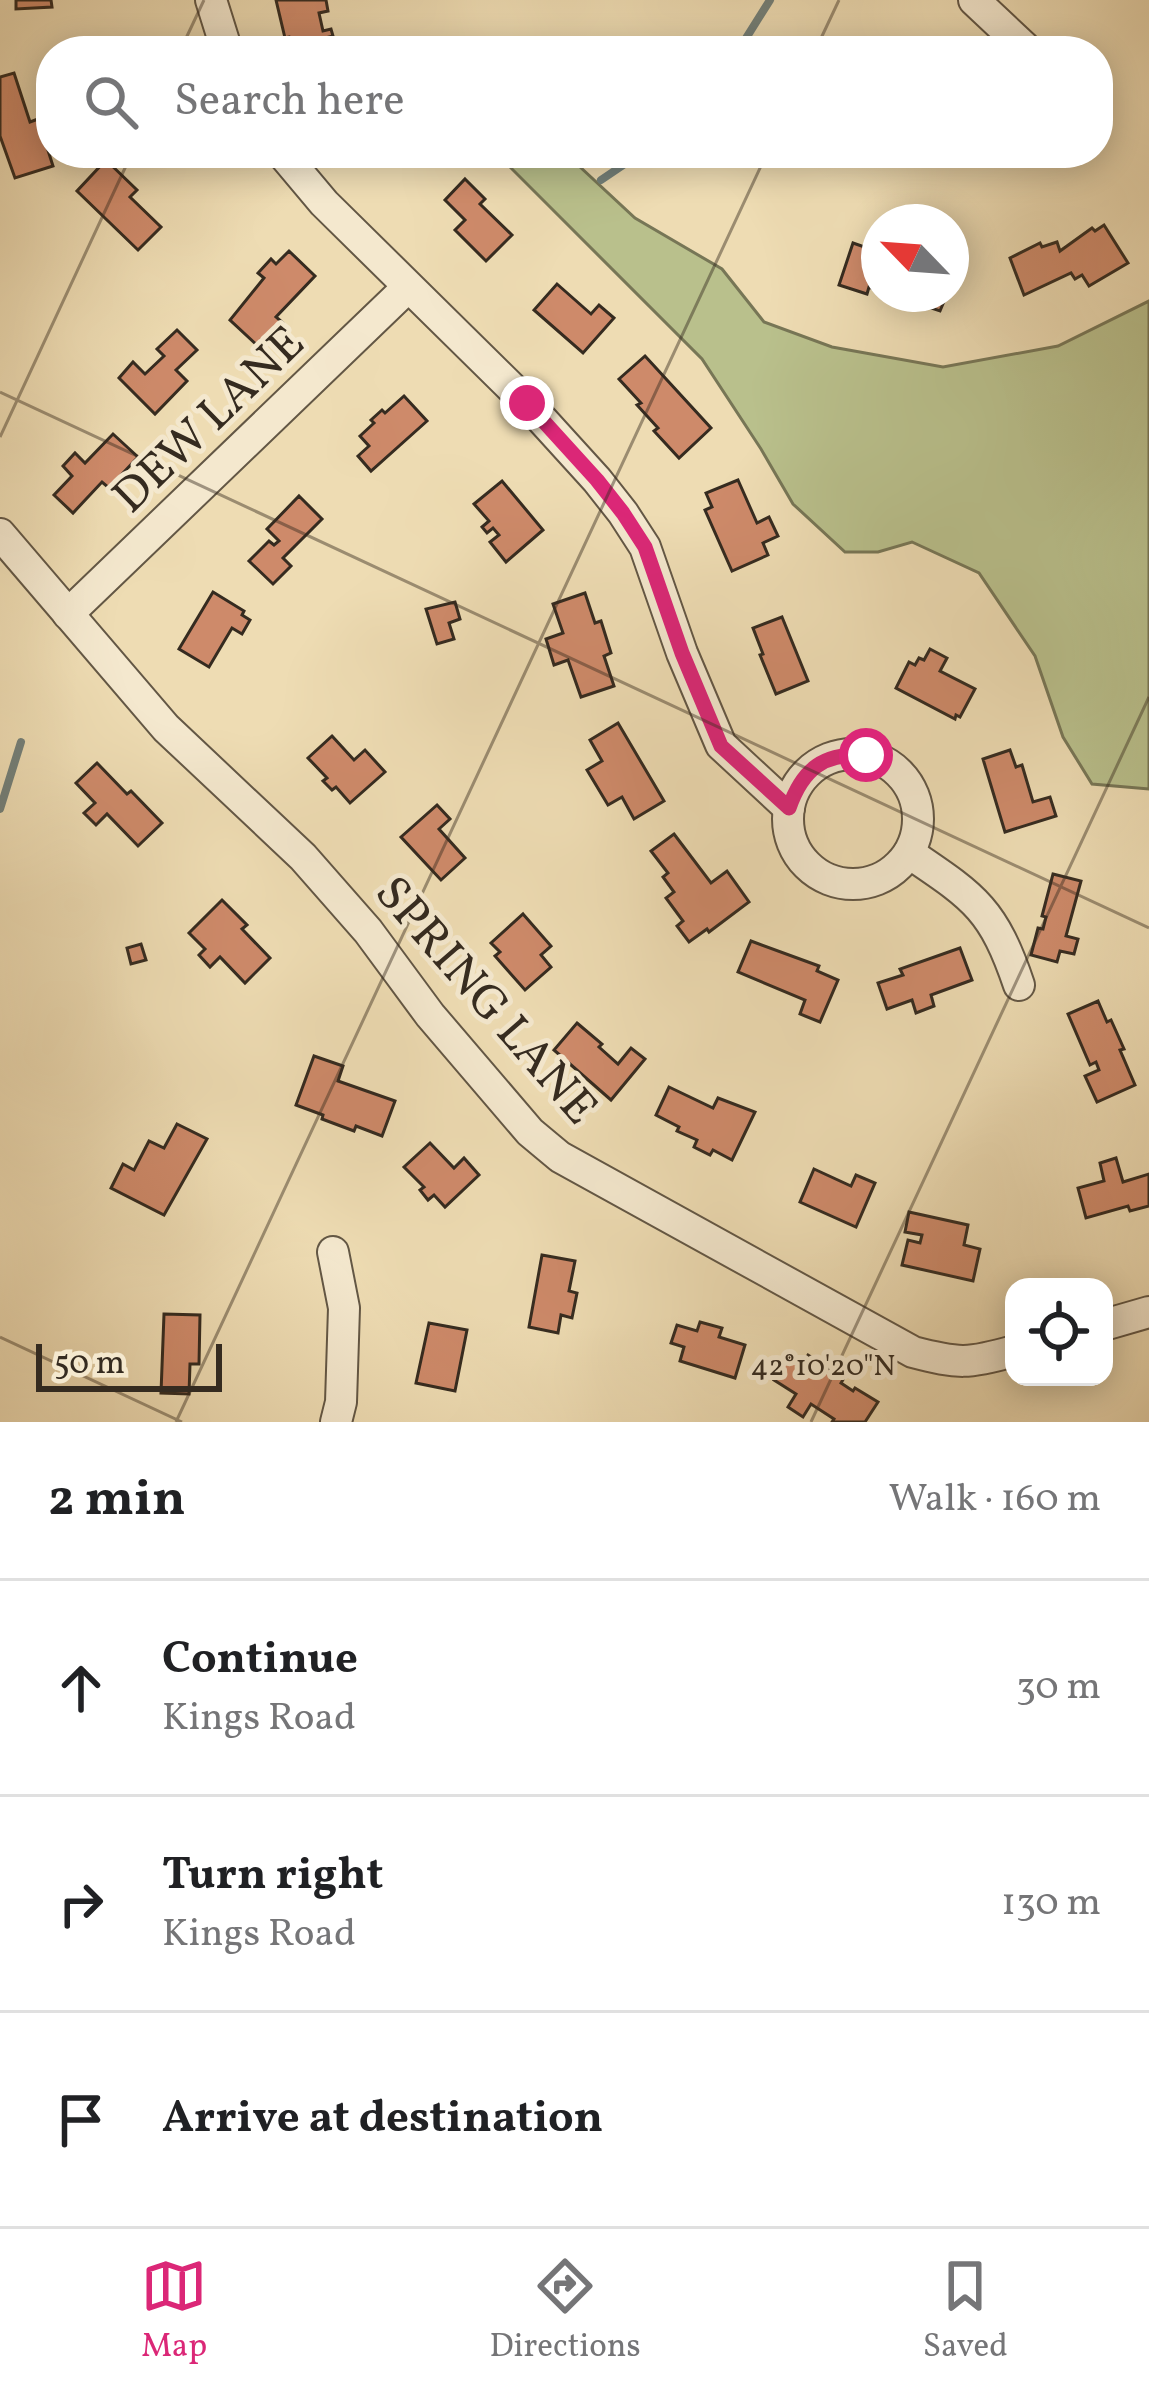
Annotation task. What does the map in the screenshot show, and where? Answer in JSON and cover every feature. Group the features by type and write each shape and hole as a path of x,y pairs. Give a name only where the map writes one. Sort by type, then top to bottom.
{"street":[{"path":"211,0 222,36"},
{"path":"974,0 1012,36"},
{"path":"295,168 324,203 527,403 623,513 645,547 721,746 789,808"},
{"name":"DEW LANE","path":"68,614 408,287"},
{"name":"SPRING LANE","path":"0,534 166,728 303,856 430,1015 530,1132 560,1157 913,1352 972,1363 1005,1354"},
{"path":"846,754 886,762 913,793 917,833 909,853 894,870 874,881 852,885 830,881 811,870 796,852 789,808 796,788 808,772 846,754"},
{"path":"909,853 965,891 981,908 1007,949 1019,985"},
{"path":"333,1252 344,1308 336,1422"},
{"path":"1113,1322 1149,1312"}],"green space":[{"path":"511,168 581,168 635,218 722,269 764,322 832,347 943,367 1058,346 1149,301 1149,789 1092,784 1063,737 1035,656 979,573 912,542 878,552 845,552 793,504 702,359"}],"building":[{"path":"16,0 51,0 52,7 16,9"},
{"path":"276,0 326,0 328,11 319,13 323,31 331,29 333,36 285,36"},
{"path":"14,73 30,122 36,120 36,168 47,168 15,178 0,136 0,77"},
{"path":"99,168 114,168 137,190 130,197 161,227 138,250 77,191"},
{"path":"465,179 485,199 480,204 512,235 486,261 455,230 465,220 445,200"},
{"path":"1104,225 1128,263 1089,286 1082,275 1075,279 1071,273 1024,295 1010,258 1040,243 1042,247 1057,242 1060,251"},
{"path":"853,243 861,246 861,292 839,285"},
{"path":"289,251 315,276 276,317 283,323 260,348 230,320 264,278 258,273 271,259 276,264"},
{"path":"557,284 591,314 599,305 614,318 583,353 534,310"},
{"path":"177,330 197,350 176,370 187,381 155,414 119,378 133,362 145,374 164,356 157,349"},
{"path":"645,356 711,428 679,458 619,379"},
{"path":"404,396 427,421 371,471 358,456 369,446 360,436 382,410 385,413"},
{"path":"113,434 138,457 109,488 102,482 73,513 54,495 72,476 63,466 75,453 85,463"},
{"path":"738,480 757,523 769,517 778,536 763,543 768,555 732,571 705,510 712,507 706,493"},
{"path":"502,481 543,530 506,562 490,542 499,535 493,528 487,533 482,527 489,521 474,504"},
{"path":"299,496 322,519 283,558 291,566 273,584 249,561 269,541 274,545 279,541 267,529"},
{"path":"213,592 250,620 242,634 232,628 209,667 179,649"},
{"path":"585,593 611,653 604,656 614,686 581,697 568,660 554,665 546,639 563,633 553,604"},
{"path":"455,602 460,619 449,623 454,639 437,644 426,609"},
{"path":"782,617 808,681 776,694 753,628"},
{"path":"930,649 947,658 940,671 975,689 955,719 896,688 909,662 915,665 919,658 924,660"},
{"path":"618,723 664,801 634,819 622,797 608,805 587,770 602,761 590,740"},
{"path":"332,736 354,760 365,750 385,772 350,803 323,781 327,778 308,758"},
{"path":"1010,750 1016,767 1022,765 1033,802 1050,797 1056,816 1005,832 983,759"},
{"path":"97,763 162,823 138,846 107,814 96,825 84,813 95,803 76,783"},
{"path":"437,805 450,819 439,829 465,858 441,880 401,837"},
{"path":"674,834 711,883 727,871 749,902 689,942 677,926 683,921 666,898 674,892 663,877 668,873 651,851"},
{"path":"1053,874 1081,881 1066,936 1078,939 1074,954 1060,951 1057,962 1031,955 1038,928 1043,929"},
{"path":"222,900 270,958 245,983 220,957 210,967 199,955 205,949 189,933"},
{"path":"523,914 551,946 541,955 551,967 525,990 495,956 500,952 491,943"},
{"path":"751,941 819,966 817,971 838,980 820,1022 800,1014 805,1000 738,972"},
{"path":"141,944 146,960 131,964 127,948"},
{"path":"960,948 972,980 931,995 934,1006 916,1013 912,1000 887,1009 878,983 903,975 900,969"},
{"path":"1098,1001 1124,1049 1120,1050 1135,1085 1097,1102 1085,1076 1099,1070 1096,1062 1090,1065 1068,1014"},
{"path":"577,1023 618,1064 631,1048 645,1059 611,1100 554,1050"},
{"path":"314,1056 343,1066 338,1081 395,1101 382,1136 356,1126 354,1131 296,1105"},
{"path":"669,1087 713,1108 718,1098 755,1112 732,1160 694,1147 697,1140 656,1115"},
{"path":"177,1124 207,1139 164,1215 111,1188 123,1164 134,1170 149,1141 164,1148"},
{"path":"430,1143 454,1168 464,1158 479,1175 445,1207 434,1195 428,1200 420,1190 424,1187 404,1167"},
{"path":"1116,1158 1123,1182 1149,1174 1149,1206 1130,1211 1128,1206 1086,1218 1078,1188 1104,1181 1100,1163"},
{"path":"814,1169 851,1186 856,1175 875,1183 856,1227 800,1202"},
{"path":"909,1212 968,1225 964,1245 980,1249 973,1281 902,1265 908,1240 920,1243 922,1235 905,1232"},
{"path":"542,1255 575,1261 569,1291 577,1293 572,1318 561,1315 558,1333 529,1327"},
{"path":"164,1314 200,1315 199,1364 190,1364 189,1394 161,1393"},
{"path":"700,1322 722,1328 719,1337 745,1345 735,1378 680,1361 684,1347 671,1343 677,1325 697,1331"},
{"path":"429,1323 467,1330 455,1391 416,1383"},
{"path":"792,1353 804,1361 808,1355 844,1378 841,1383 878,1402 865,1422 832,1422 811,1404 803,1417 788,1407 796,1394 774,1380"}],"waterway":[{"path":"747,36 770,0"},
{"path":"601,180 619,168"},
{"path":"0,809 21,742"}],"route":[{"path":"527,403 597,480 645,547 721,746 789,808 808,772 846,754 866,755"}]}
